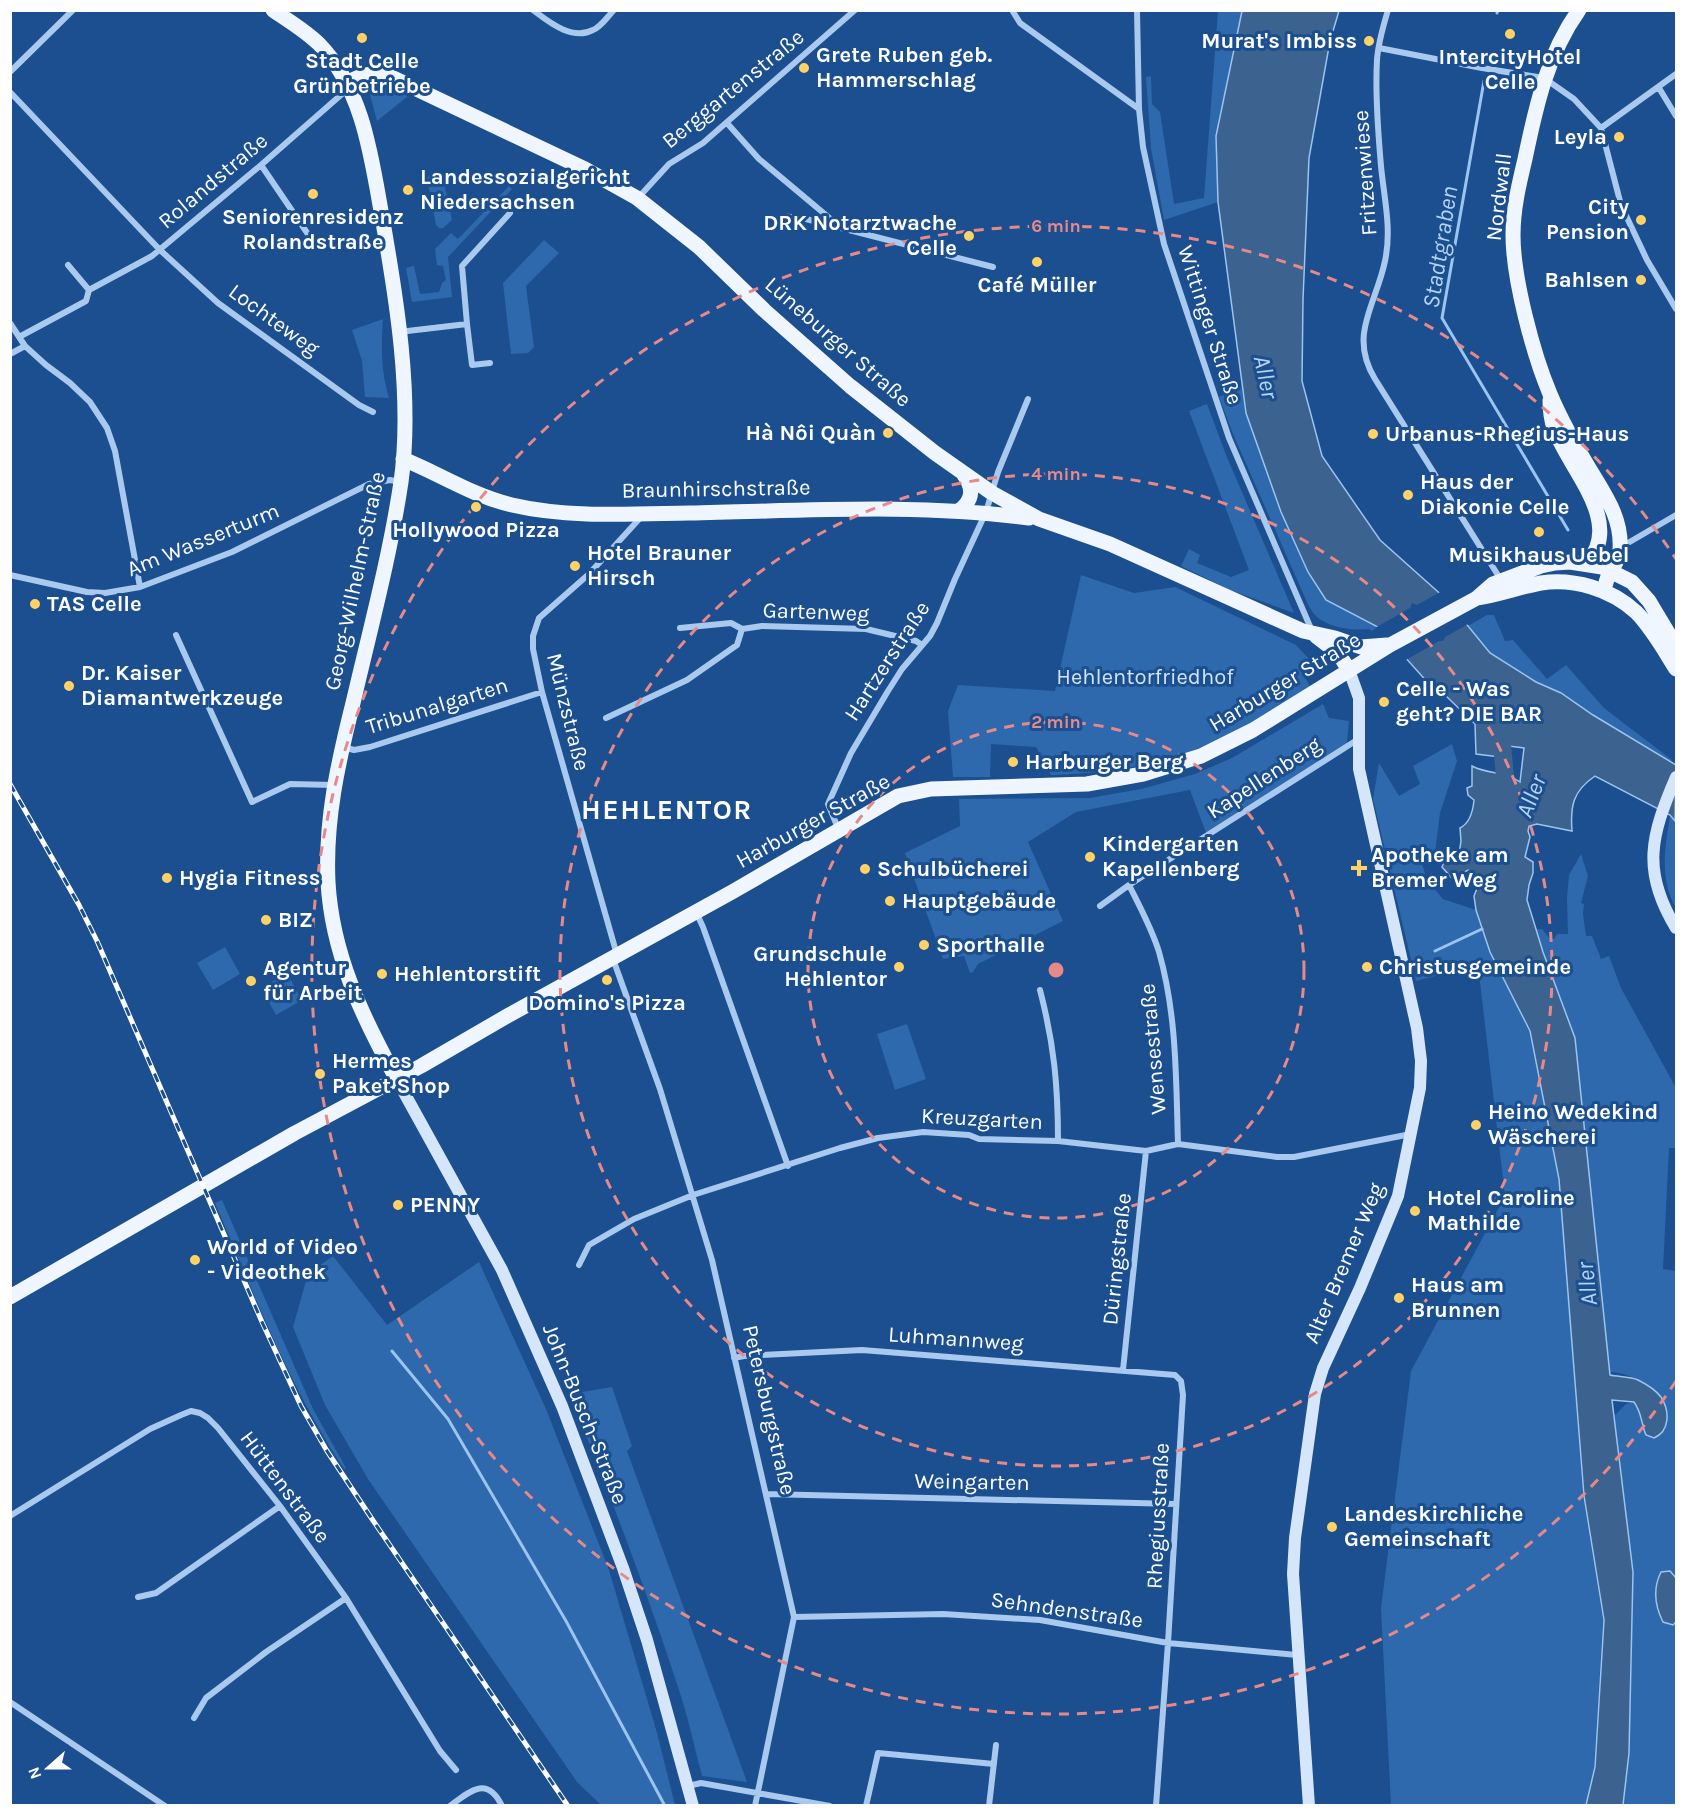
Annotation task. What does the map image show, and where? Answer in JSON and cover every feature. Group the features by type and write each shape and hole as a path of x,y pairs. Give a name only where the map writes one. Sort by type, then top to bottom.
{"main road":[{"name":"Georg-Wilhelm-Straße","path":"273,10 317,43 335,63 356,104 364,129 379,198 399,332 404,398 401,482 387,557 334,785 328,834 330,903 337,943 364,1020 396,1078"},
{"name":"Nordwall","path":"1579,10 1559,44 1544,78 1517,193 1513,235 1518,276 1532,336 1550,394 1613,508 1619,528 1618,560 1611,570"},
{"name":"Lüneburger Straße","path":"347,83 365,74 387,75 585,169 637,198 699,247 764,310 850,386 963,474 1039,519 1110,544 1252,609 1313,634 1361,646 1390,645"},
{"name":"Nordwall","path":"1550,394 1553,426 1588,490 1597,514 1599,545 1596,554 1587,563"},
{"name":"Braunhirschstraße","path":"403,459 473,492 512,505 559,511 644,514 869,509 986,512 1039,519"},
{"path":"959,511 969,500 971,492 970,483 963,474"},
{"name":"Nordwall","path":"1596,479 1608,522 1611,570"},
{"path":"1472,600 1493,584 1541,566 1570,562 1587,563 1611,570 1632,582 1649,601 1677,646"},
{"path":"1603,591 1611,570"},
{"path":"1472,600 1542,583 1582,584 1603,591 1619,599 1636,613 1677,669"},
{"name":"Harburger Straße","path":"10,1297 210,1182 696,912 888,801 919,790 1087,784 1172,766 1228,745 1390,645 1472,600"},
{"name":"Lüneburger Straße","path":"1313,634 1338,653 1349,670"}],"street":[{"path":"10,72 73,10"},
{"path":"533,10 557,28 576,33 593,30 614,10"},
{"name":"Berggartenstraße","path":"637,198 669,164 703,143 855,10"},
{"path":"1012,10 1020,23 1138,109"},
{"name":"Wittinger Straße","path":"1137,10 1138,109 1146,165 1164,244 1229,438 1313,634"},
{"name":"Fritzenwiese","path":"1388,10 1377,61 1381,164 1389,224 1388,245 1385,264 1370,305 1363,340 1364,356 1372,374 1502,580"},
{"path":"1379,48 1544,78 1574,99 1601,128 1621,205 1647,260 1677,309"},
{"path":"1601,128 1677,74"},
{"name":"Rolandstraße","path":"19,337 86,301 89,290 160,250 342,94 347,83"},
{"path":"1659,88 1677,116"},
{"name":"Lochteweg","path":"10,92 160,250 218,303 359,405 373,412"},
{"path":"727,123 759,159 842,228"},
{"path":"261,165 314,243"},
{"path":"490,363 472,365 462,266 510,213"},
{"path":"783,216 806,219 993,267"},
{"path":"68,265 89,290"},
{"path":"10,323 25,346 83,396 107,428 115,451 140,587"},
{"path":"399,332 467,324"},
{"path":"10,354 25,346"},
{"name":"Hartzerstraße","path":"839,829 828,804 835,786 859,738 888,691 937,623 986,512 1009,443 1028,399"},
{"name":"Am Wasserturm","path":"10,575 87,592 105,593 140,587 232,552 369,484 390,480 401,482"},
{"name":"Münzstraße","path":"615,957 542,692 533,649 533,636 538,618 589,574 644,514"},
{"path":"1620,547 1677,515"},
{"name":"Gartenweg","path":"680,628 731,623 742,629 762,626 866,629 916,641 922,645"},
{"name":"Gartenweg","path":"606,718 687,680 737,645 742,629"},
{"path":"176,635 252,802 290,784 334,785"},
{"name":"Alter Bremer Weg","path":"1308,1806 1293,1574 1295,1538 1315,1394 1323,1368 1360,1288 1398,1196 1420,1088 1421,1061 1417,1028 1362,786 1358,740 1359,698 1349,670"},
{"name":"Tribunalgarten","path":"342,747 354,750 370,747 542,692"},
{"name":"Kapellenberg","path":"1100,906 1129,885 1358,740"},
{"path":"1677,777 1656,830 1654,870 1662,903 1677,928"},
{"name":"Wensestraße","path":"1129,885 1159,950 1169,992 1175,1042 1178,1144"},
{"path":"696,912 788,1166"},
{"name":"Petersburgstraße","path":"615,957 660,1089 712,1260 794,1617 755,1806"},
{"path":"1040,990 1055,1057 1058,1141"},
{"name":"John-Busch-Straße","path":"396,1078 502,1270 562,1406 644,1630 688,1786"},
{"name":"Kreuzgarten","path":"579,1265 589,1245 634,1219 693,1195 878,1138 923,1132 969,1135 979,1139 1058,1141 1146,1151 1178,1144 1276,1157 1294,1157 1412,1134"},
{"name":"Düringstraße","path":"1124,1370 1146,1151"},
{"name":"Luhmannweg","path":"734,1358 862,1350 1175,1375"},
{"name":"Rhegiusstraße","path":"1156,1806 1183,1395 1181,1381 1175,1375"},
{"name":"Hüttenstraße","path":"10,1516 150,1429 191,1411 200,1413 208,1418 280,1506 346,1598 440,1751 456,1770"},
{"name":"Weingarten","path":"767,1494 1176,1504"},
{"path":"138,1597 156,1593 280,1506"},
{"path":"194,1718 206,1698 266,1652 346,1598"},
{"name":"Sehndenstraße","path":"794,1617 944,1614 1029,1620 1168,1643 1298,1655"},
{"path":"10,1702 165,1806"},
{"path":"989,1806 996,1745"},
{"path":"866,1806 878,1753 994,1764"},
{"path":"693,1806 688,1786 701,1783 830,1806"},
{"path":"450,1806 471,1790 483,1788 497,1796 502,1806"}],"green space":[{"path":"1218,11 1242,11 1216,136 1218,202 1164,220 1151,148 1146,77 1151,76 1152,104 1160,112 1174,204 1204,198"},
{"path":"379,82 408,96 377,121 370,95 372,87"},
{"path":"433,171 446,175 444,183 452,220 443,228 436,225 427,178"},
{"path":"509,186 512,189 448,257 452,297 412,302 406,268 414,266 420,294 439,292 442,283 446,280 443,266 437,265 435,249 451,233 458,239"},
{"path":"544,240 559,253 526,286 534,347 528,353 511,354 503,283"},
{"path":"383,319 382,359 389,398 365,397 362,361 352,330"},
{"path":"1241,386 1246,413 1281,512 1308,572 1326,600 1378,627 1372,631 1338,627 1326,623 1314,614 1309,606 1219,397"},
{"path":"1207,404 1226,455 1294,613 1230,590 1181,566 1189,549 1200,555 1197,563 1231,577 1249,570 1189,411"},
{"name":"Hehlentorfriedhof","path":"1081,575 1134,593 1175,587 1296,645 1312,662 1303,674 1311,688 1219,740 1187,753 1149,763 1090,773 1051,775 1036,747 991,744 990,777 953,777 948,711 958,685 1055,691"},
{"path":"1487,615 1494,615 1505,641 1513,640 1547,679 1566,665 1604,708 1672,760 1670,762 1561,693 1536,682 1490,653 1468,626"},
{"name":"Hehlentorfriedhof","path":"1323,704 1329,718 1349,721 1346,751 1208,838 1190,790 1076,812 1028,842 1063,921 978,964 970,973 964,956 943,959 905,853 960,826 959,799 1090,798 1141,789 1195,774 1232,758"},
{"path":"1452,744 1457,761 1440,813 1435,854 1420,857 1427,880 1443,899 1476,910 1490,952 1529,1031 1559,1179 1583,1496 1603,1620 1594,1767 1586,1805 1391,1805 1381,1608 1411,1371 1505,1196 1478,965 1416,981 1373,799 1379,763 1399,796 1420,784 1413,766"},
{"path":"1670,816 1675,821 1676,819 1676,908 1665,874 1665,851"},
{"path":"1581,854 1588,876 1581,903 1584,904 1586,936 1592,936 1601,959 1609,956 1621,988 1676,1088 1676,1148 1669,1148 1663,1269 1676,1271 1676,1578 1670,1571 1673,1625 1676,1622 1676,1805 1623,1805 1629,1753 1633,1572 1613,1417 1626,1404 1634,1402 1640,1411 1643,1428 1650,1387 1625,1374 1609,1372 1575,1038 1536,929 1542,929 1550,939 1554,939 1557,934 1568,934 1569,875"},
{"path":"225,947 240,974 213,990 197,963"},
{"path":"287,973 302,1000 276,1015 261,988"},
{"path":"907,1024 926,1079 895,1090 877,1034"},
{"path":"222,1200 313,1409 346,1468 344,1469 306,1405 258,1305 215,1203"},
{"path":"333,1256 387,1325 479,1262 546,1409 609,1570 657,1733 675,1805 601,1805 577,1782 368,1479 325,1405 293,1327 308,1274"},
{"path":"612,1387 632,1446 627,1451 747,1782 702,1776 685,1709 666,1650 570,1394"}],"water":[{"name":"Aller","path":"1242,11 1339,11 1330,41 1309,158 1303,299 1302,381 1322,456 1380,540 1446,599 1490,653 1536,682 1561,693 1676,765 1675,821 1670,815 1595,776 1582,787 1574,800 1572,831 1537,824 1529,826 1530,837 1525,857 1533,862 1527,900 1543,952 1575,1038 1610,1375 1635,1379 1650,1387 1661,1397 1667,1414 1666,1426 1654,1438 1646,1435 1639,1410 1634,1402 1612,1400 1633,1572 1629,1753 1623,1805 1586,1805 1595,1767 1604,1620 1584,1496 1559,1179 1530,1031 1490,952 1476,910 1474,896 1478,886 1476,874 1468,870 1463,873 1459,886 1442,867 1444,862 1452,860 1459,854 1460,828 1469,820 1472,812 1474,800 1468,795 1467,788 1472,786 1472,766 1514,778 1520,782 1524,748 1509,746 1508,758 1476,754 1475,724 1443,693 1429,684 1378,627 1326,600 1308,572 1281,512 1246,413 1218,202 1216,136"},
{"path":"1670,1571 1676,1578 1676,1622 1673,1625 1663,1622 1656,1597 1661,1572"}],"pier":[{"path":"1442,591 1470,623 1445,637 1443,641 1439,641 1404,661 1375,628 1410,608 1412,603 1417,605"}],"waterway":[{"name":"Stadtgraben","path":"1484,81 1442,318 1568,530"},
{"name":"Aller","path":"1497,735 1502,744 1507,799"},
{"path":"1435,951 1482,929"},
{"path":"392,1351 448,1419 566,1621 665,1806"}],"railway":[{"path":"10,784 97,941 262,1322 301,1406 327,1451 372,1519 568,1806"}],"place":[{"name":"IntercityHotel Celle","path":"1510,34"},
{"name":"Stadt Celle Grünbetriebe","path":"362,38"},
{"name":"Murat's Imbiss","path":"1369,41"},
{"name":"Grete Ruben geb. Hammerschlag","path":"804,68"},
{"name":"Leyla","path":"1619,137"},
{"name":"Landessozialgericht Niedersachsen","path":"408,190"},
{"name":"Seniorenresidenz Rolandstraße","path":"313,194"},
{"name":"City Pension","path":"1641,220"},
{"name":"DRK Notarztwache Celle","path":"969,236"},
{"name":"Café Müller","path":"1037,262"},
{"name":"Bahlsen","path":"1641,280"},
{"name":"Hà Nôi Quàn","path":"888,433"},
{"name":"Urbanus-Rhegius-Haus","path":"1373,434"},
{"name":"Haus der Diakonie Celle","path":"1408,495"},
{"name":"Hollywood Pizza","path":"476,507"},
{"name":"Musikhaus Uebel","path":"1539,532"},
{"name":"Hotel Brauner Hirsch","path":"575,566"},
{"name":"TAS Celle","path":"35,604"},
{"name":"Dr. Kaiser Diamantwerkzeuge","path":"69,686"},
{"name":"Celle - Was geht? DIE BAR","path":"1384,702"},
{"name":"Harburger Berg","path":"1013,762"},
{"name":"Kindergarten Kapellenberg","path":"1090,857"},
{"name":"Apotheke am Bremer Weg","path":"1359,868"},
{"name":"Schulbücherei","path":"865,869"},
{"name":"Hygia Fitness","path":"167,878"},
{"name":"Hauptgebäude","path":"890,901"},
{"name":"BIZ","path":"266,920"},
{"name":"Sporthalle","path":"924,945"},
{"name":"Grundschule Hehlentor","path":"899,967"},
{"name":"Christusgemeinde","path":"1367,967"},
{"name":"Hehlentorstift","path":"382,974"},
{"name":"Domino's Pizza","path":"607,980"},
{"name":"Agentur für Arbeit","path":"251,981"},
{"name":"Hermes Paket Shop","path":"320,1074"},
{"name":"Heino Wedekind Wäscherei","path":"1476,1125"},
{"name":"PENNY","path":"398,1205"},
{"name":"Hotel Caroline Mathilde","path":"1415,1211"},
{"name":"World of Video - Videothek","path":"195,1260"},
{"name":"Haus am Brunnen","path":"1399,1298"},
{"name":"Landeskirchliche Gemeinschaft","path":"1332,1527"}],"district":[{"name":"HEHLENTOR","path":"667,809"}]}
